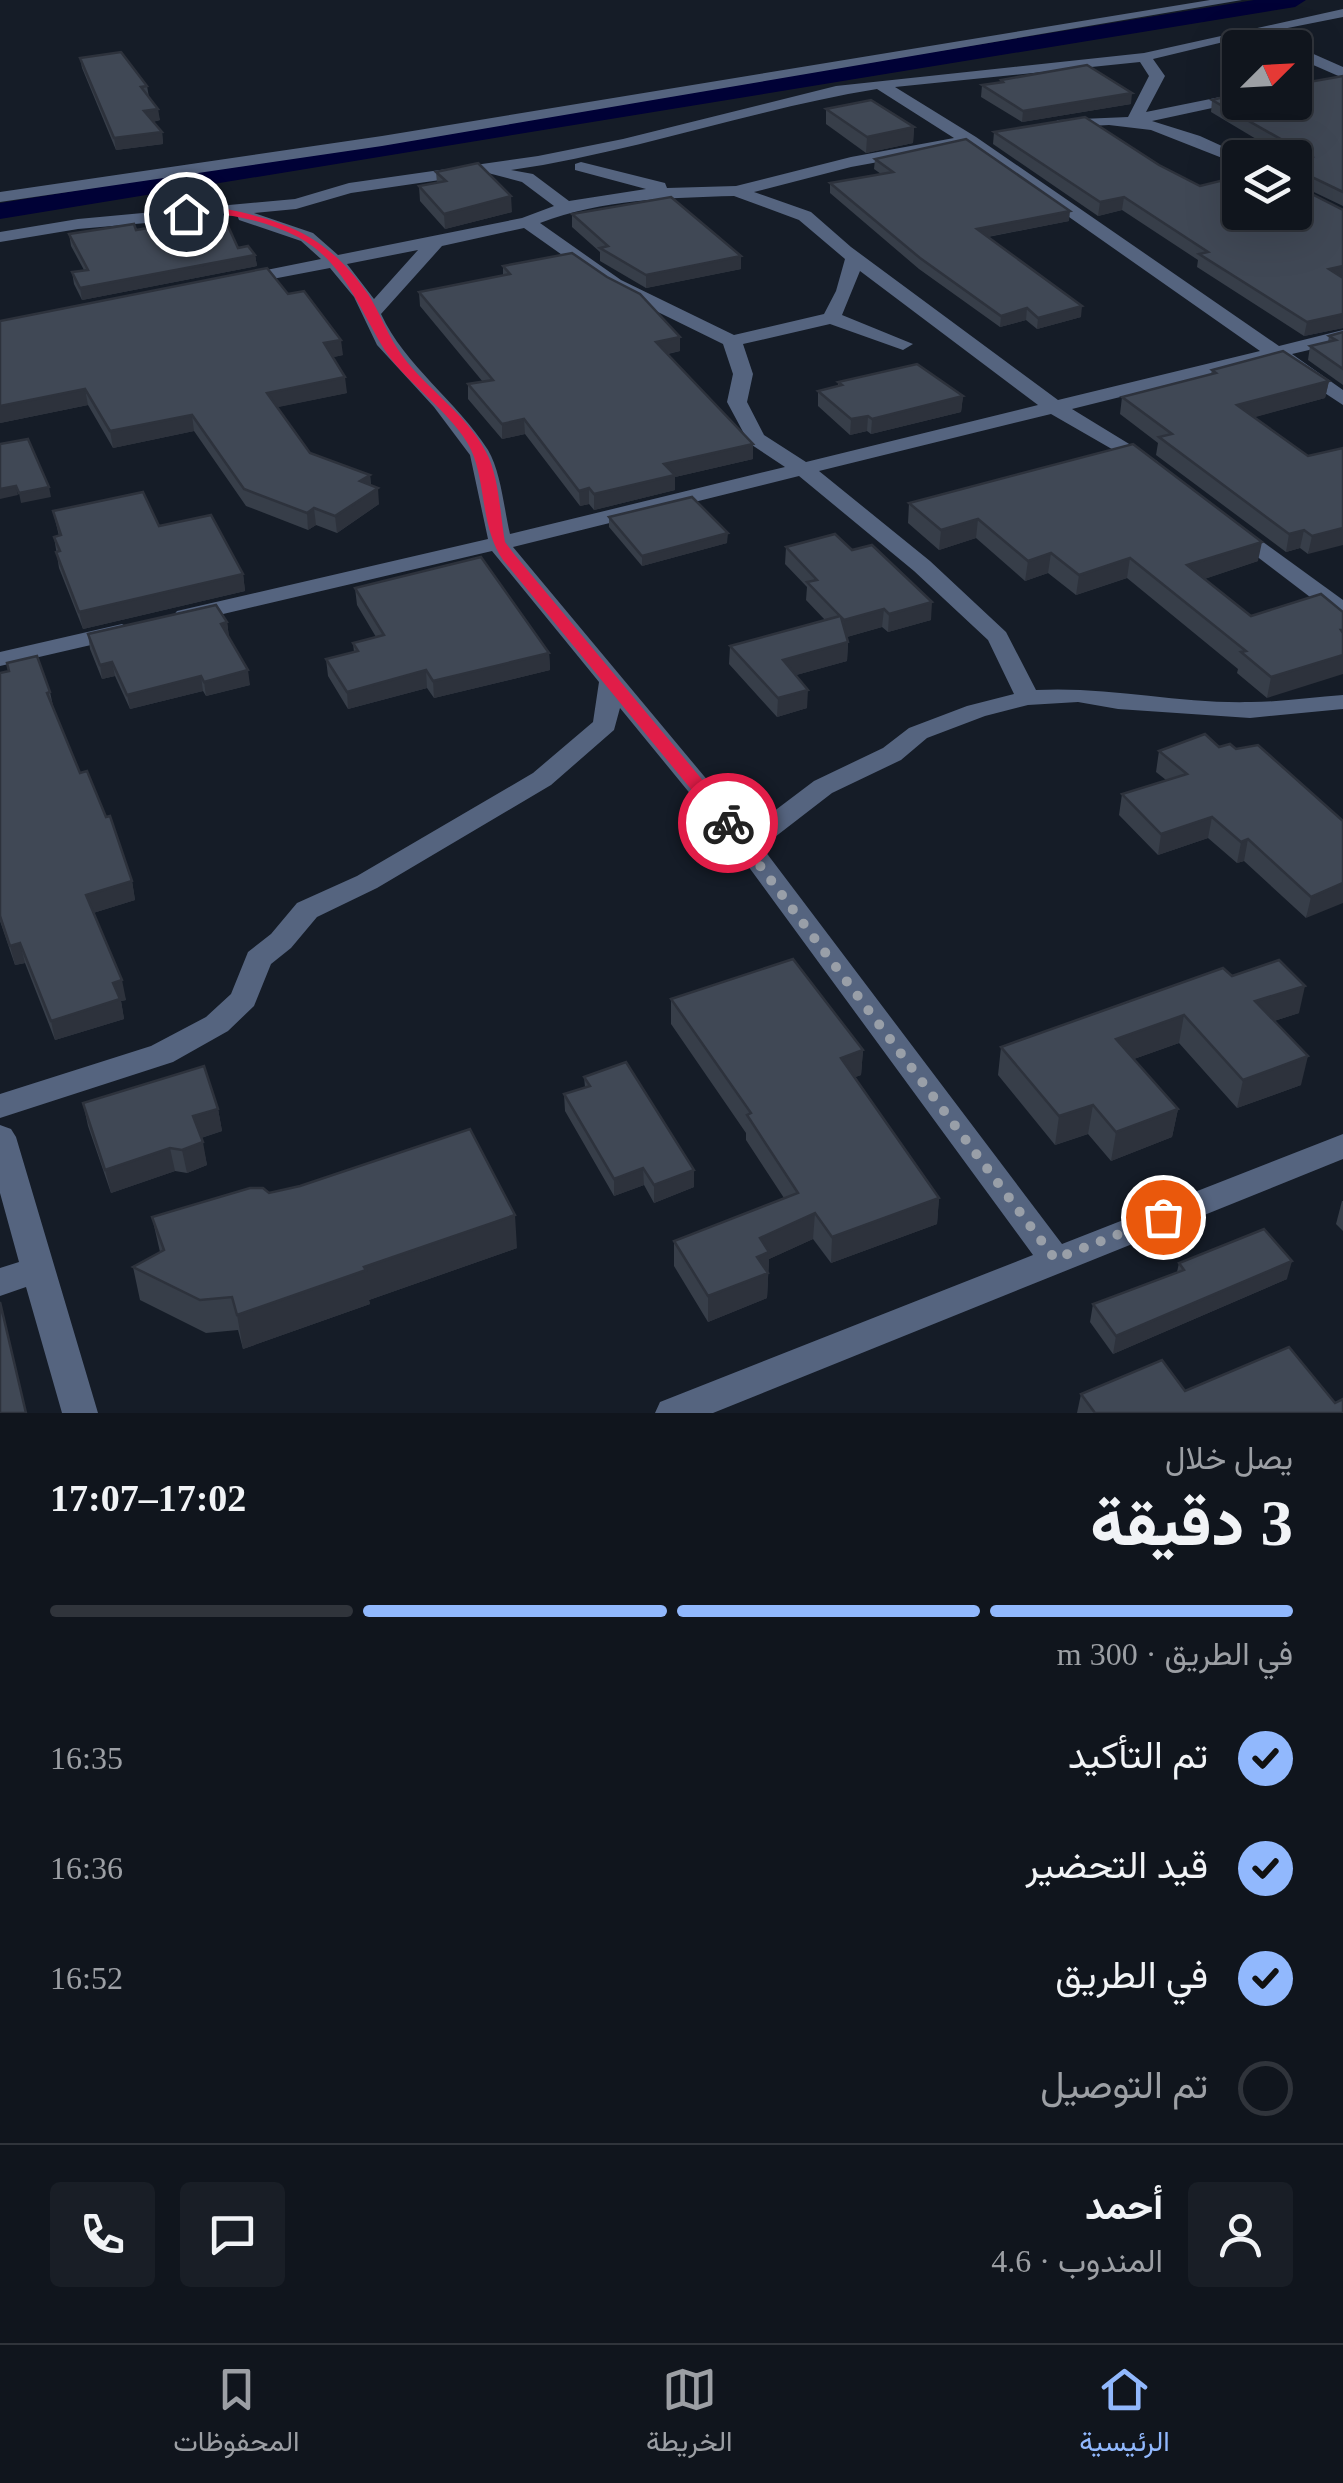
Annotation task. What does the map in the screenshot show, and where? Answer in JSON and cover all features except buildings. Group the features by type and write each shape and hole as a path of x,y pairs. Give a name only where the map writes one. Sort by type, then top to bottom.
{"street":[{"path":"0,198 382,141 1228,0"},
{"path":"1261,30 1343,14"},
{"path":"0,237 78,224 296,204 349,188 604,148 836,91 1144,58 1222,38"},
{"path":"1135,120 1157,76 1144,58"},
{"path":"1312,60 1343,76"},
{"path":"1322,82 1343,76"},
{"path":"880,84 968,140 1343,399"},
{"path":"1034,129 1087,120 1135,120 1222,102"},
{"path":"1135,120 1222,152"},
{"path":"223,283 527,222 566,207 640,194 736,191 851,162 1001,135"},
{"path":"566,207 566,180 604,148"},
{"path":"484,169 527,178 684,193"},
{"path":"777,205 790,180"},
{"path":"736,191 805,216 854,258 1054,407 1139,456 1170,480"},
{"path":"222,211 290,229 318,245 335,262 372,312 392,352 442,403 480,454 498,542 747,845 1055,1259"},
{"path":"527,222 614,284 732,341 832,318 903,344"},
{"path":"372,312 436,241"},
{"path":"832,318 845,292 854,258"},
{"path":"0,660 1343,336"},
{"path":"732,341 743,374 737,402 756,438 802,469 922,566 998,637 1028,698"},
{"path":"1217,516 1343,611"},
{"path":"0,1106 162,1054 216,1024 244,1000 258,959 281,941 307,910 367,882 542,779 605,725 611,682"},
{"path":"747,845 823,788 892,754 918,733 976,711 1028,698 1078,695 1118,702 1250,710 1343,702"},
{"path":"0,1137 80,1413"},
{"path":"673,1413 1343,1146"},
{"path":"0,1282 38,1269"}],"waterway":[{"path":"0,211 1295,0"}],"way so far":[{"path":"728,823 1055,1259 1163,1217"}],"route":[{"path":"186,214 222,211 275,222 307,237 335,262 364,296 392,352 472,440 480,454 498,542 508,557 728,823"}]}
